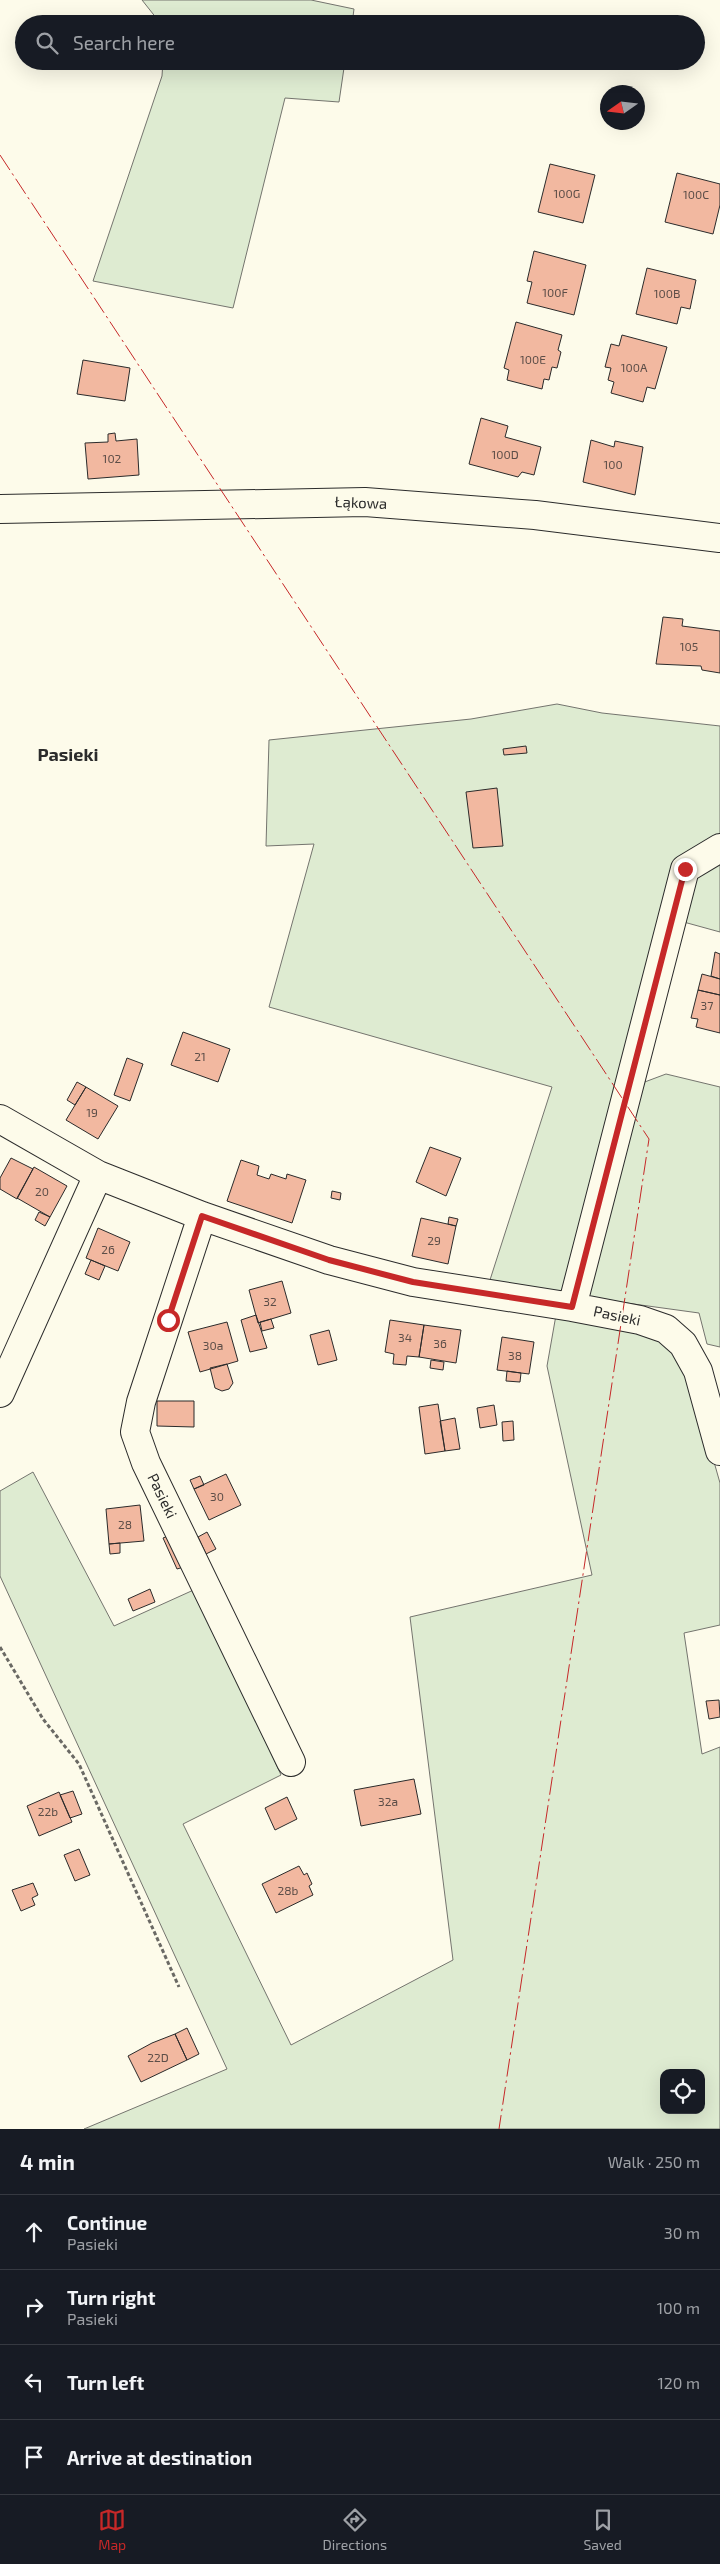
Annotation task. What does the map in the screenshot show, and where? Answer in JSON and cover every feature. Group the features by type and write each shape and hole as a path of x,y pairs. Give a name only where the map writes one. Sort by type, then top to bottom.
{"street":[{"name":"Łąkowa","path":"0,509 365,502 536,515 720,538"},
{"path":"572,1307 685,869 720,848"},
{"name":"Pasieki","path":"0,1119 98,1175 202,1216 329,1260 413,1282 572,1307 640,1320 666,1329 683,1344 698,1371 720,1451"},
{"path":"0,1393 98,1175"},
{"name":"Pasieki","path":"202,1216 140,1402 135,1432 146,1463 291,1762"}],"path":[{"path":"0,1647 43,1719 79,1764 179,1987"}],"green space":[{"path":"142,0 311,0 354,9 353,15 154,15"},
{"path":"162,70 344,70 339,102 285,98 233,308 93,281"},
{"path":"557,704 602,713 720,726 720,838 678,862 566,1294 489,1283 552,1087 269,1007 314,844 266,846 269,740 471,719"},
{"path":"720,858 720,932 680,921 692,875"},
{"path":"666,1074 720,1087 720,1347 707,1344 699,1313 590,1298 585,1281 642,1083"},
{"path":"556,1315 665,1338 688,1370 720,1483 720,1625 684,1633 702,1754 720,1747 720,2129 84,2129 227,2069 0,1576 0,1491 33,1472 114,1626 198,1588 281,1775 183,1824 291,2045 453,1960 410,1617 592,1575 547,1366"}],"building":[{"path":"550,164 595,175 583,223 538,212"},
{"path":"677,173 720,184 720,205 713,234 665,222"},
{"path":"534,251 586,265 574,315 527,303 532,282 527,281"},
{"path":"647,268 696,280 690,309 681,307 677,324 636,314"},
{"path":"516,322 562,335 558,350 561,352 557,368 552,367 549,380 544,379 542,389 507,380 509,370 504,368"},
{"path":"622,335 667,347 655,389 647,387 643,402 611,393 614,382 608,380 611,368 605,367 611,344 619,346"},
{"path":"83,360 130,368 125,401 77,394"},
{"path":"481,418 508,426 505,437 541,447 534,475 522,472 518,477 469,464"},
{"path":"115,433 116,441 137,439 139,475 88,479 85,443 108,442 108,434"},
{"path":"591,440 614,447 615,441 643,447 635,495 583,482"},
{"path":"663,617 683,619 682,626 720,631 720,673 702,670 701,666 656,664"},
{"path":"526,746 527,753 504,755 503,749"},
{"path":"497,788 503,846 473,848 466,792"},
{"path":"715,952 720,954 720,979 711,976"},
{"path":"702,974 720,979 720,995 698,990"},
{"path":"698,990 720,995 720,1033 696,1027 698,1019 691,1018"},
{"path":"183,1032 230,1049 218,1082 171,1065"},
{"path":"127,1058 143,1064 130,1101 114,1095"},
{"path":"77,1082 86,1087 75,1105 67,1100"},
{"path":"86,1087 118,1106 98,1139 66,1120"},
{"path":"430,1147 461,1158 446,1196 416,1182"},
{"path":"11,1158 33,1169 17,1199 0,1189 0,1178"},
{"path":"241,1160 259,1166 257,1175 269,1179 271,1174 286,1179 287,1174 306,1180 292,1223 227,1201"},
{"path":"34,1167 67,1186 50,1217 17,1198"},
{"path":"332,1191 341,1193 340,1200 331,1198"},
{"path":"39,1212 50,1217 45,1226 35,1220"},
{"path":"449,1217 458,1219 456,1226 448,1224"},
{"path":"421,1218 456,1226 448,1264 412,1256"},
{"path":"98,1228 130,1242 118,1271 86,1258"},
{"path":"91,1260 105,1266 99,1280 85,1274"},
{"path":"282,1281 291,1313 258,1323 249,1290"},
{"path":"256,1315 267,1348 250,1352 241,1320"},
{"path":"271,1319 274,1328 262,1331 260,1322"},
{"path":"390,1320 424,1325 419,1357 407,1356 406,1365 393,1364 394,1354 385,1352"},
{"path":"227,1322 238,1361 200,1372 188,1332"},
{"path":"424,1325 461,1330 456,1363 419,1357"},
{"path":"329,1330 337,1360 318,1365 310,1335"},
{"path":"502,1337 534,1342 529,1374 497,1370"},
{"path":"431,1360 444,1362 443,1370 430,1368"},
{"path":"227,1364 233,1383 229,1389 222,1391 215,1388 210,1368"},
{"path":"507,1371 521,1373 520,1382 506,1381"},
{"path":"157,1401 194,1401 194,1427 157,1426"},
{"path":"438,1404 445,1451 425,1454 419,1407"},
{"path":"494,1405 497,1425 480,1428 477,1408"},
{"path":"455,1418 460,1449 445,1451 440,1421"},
{"path":"513,1421 514,1440 503,1441 502,1422"},
{"path":"226,1474 241,1505 209,1520 194,1489"},
{"path":"200,1476 204,1485 194,1489 190,1480"},
{"path":"140,1505 144,1541 109,1544 106,1509"},
{"path":"207,1532 216,1549 206,1554 198,1537"},
{"path":"173,1534 187,1566 177,1569 163,1538"},
{"path":"120,1543 120,1553 110,1554 109,1544"},
{"path":"150,1589 155,1602 133,1611 128,1599"},
{"path":"719,1700 720,1717 709,1719 706,1701"},
{"path":"414,1779 421,1814 361,1826 354,1790"},
{"path":"73,1791 82,1814 70,1818 60,1795"},
{"path":"59,1792 72,1822 39,1836 27,1806"},
{"path":"287,1797 297,1819 275,1830 265,1808"},
{"path":"79,1849 90,1875 75,1881 64,1855"},
{"path":"299,1866 304,1875 307,1873 312,1884 309,1886 313,1895 276,1913 262,1884"},
{"path":"33,1883 38,1895 32,1898 35,1905 21,1911 12,1890"},
{"path":"187,2028 199,2054 187,2060 175,2034"},
{"path":"175,2034 187,2060 141,2082 128,2056 152,2043"}],"power":[{"path":"0,155 649,1139 499,2129"}],"district":[{"name":"Pasieki","path":"68,755"}],"route":[{"path":"168,1320 202,1216 329,1260 413,1282 572,1307 685,869"}]}
